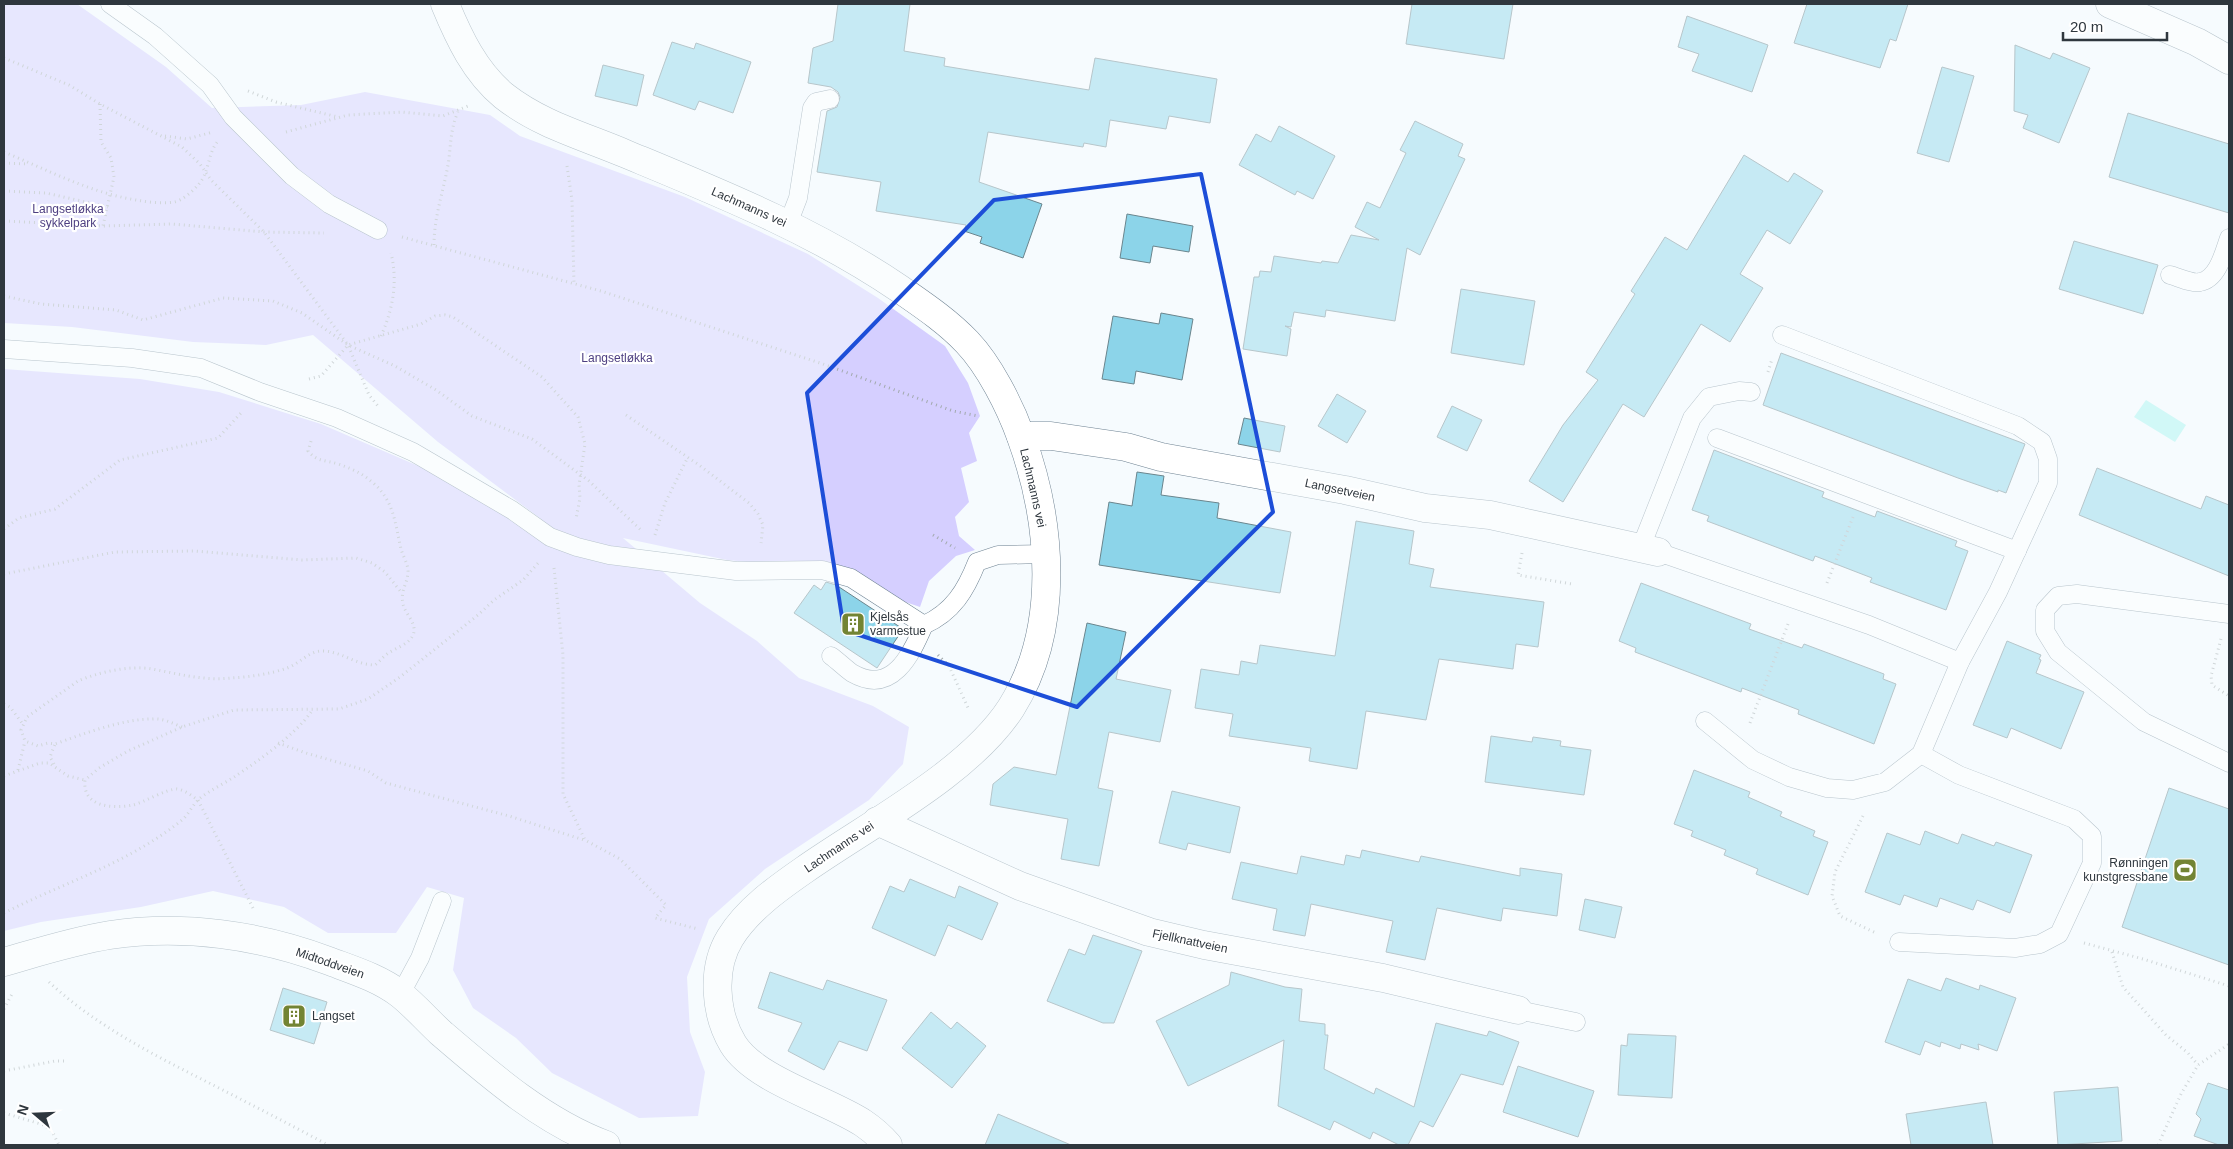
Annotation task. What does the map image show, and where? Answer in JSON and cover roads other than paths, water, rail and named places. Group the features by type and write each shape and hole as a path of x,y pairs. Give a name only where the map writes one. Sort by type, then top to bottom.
{"street":[{"name":"Lachmanns vei","path":"445,4 466,50 485,78 501,93 523,109 558,128 610,147 788,224 872,270 921,304 968,342 988,369 1021,436 1042,518 1047,576 1040,639 1023,688 1008,713 980,744 922,791 784,884 755,908 730,938 722,956 719,976 719,1006 722,1022 734,1047 744,1057 765,1072 863,1123 888,1145"},
{"path":"2110,4 2197,42 2229,60"},
{"name":"Langsetveien","path":"1021,436 1051,436 1126,447 1161,456 1345,490 1425,508 1490,515 1650,550"},
{"name":"Fjellknattveien","path":"877,821 1020,886 1149,932 1204,945 1375,977 1518,1010"},
{"name":"Midtoddveien","path":"13,959 81,941 135,932 226,934 309,954 380,982 400,995 441,1032 530,1104 559,1123 606,1145"}],"lane":[{"path":"110,4 155,36 210,85 233,117 292,176 329,204 378,230"},
{"path":"788,224 798,198 812,108 816,102 830,99"},
{"path":"2170,275 2196,282 2204,280 2218,267 2229,238"},
{"path":"1705,721 1753,760 1789,777 1827,788 1856,790 1885,782 1921,754 1960,662 2017,551 2048,483 2048,459 2042,442 2018,426 1782,335"},
{"path":"4,349 132,358 200,368 260,392 326,414 413,452 512,510 550,537 609,555 645,560 736,571 822,570 852,578 924,625"},
{"path":"1751,392 1739,391 1708,397 1692,418 1650,550 1869,624 1960,662"},
{"path":"1718,438 2017,551"},
{"path":"831,656 852,673 869,680 880,679 898,670 907,661 924,625 938,619 955,604 968,585 977,562 998,555 1046,554"},
{"path":"2228,614 2077,594 2058,596 2045,610 2044,631 2058,652 2144,722 2229,763"},
{"path":"1899,942 2015,948 2040,944 2059,934 2092,863 2092,836 2074,819 1959,774 1921,754"},
{"path":"400,995 420,958 442,901"},
{"path":"1518,1010 1576,1022"}],"water":[{"path":"2146,400 2186,425 2175,442 2134,417"}],"place":[{"name":"Kjelsås varmestue","path":"853,624"},
{"name":"Rønningen kunstgressbane","path":"2185,870"},
{"name":"Langset","path":"294,1016"}],"park label":[{"name":"Langsetløkka sykkelpark","path":"68,216"},
{"name":"Langsetløkka","path":"617,358"}]}
